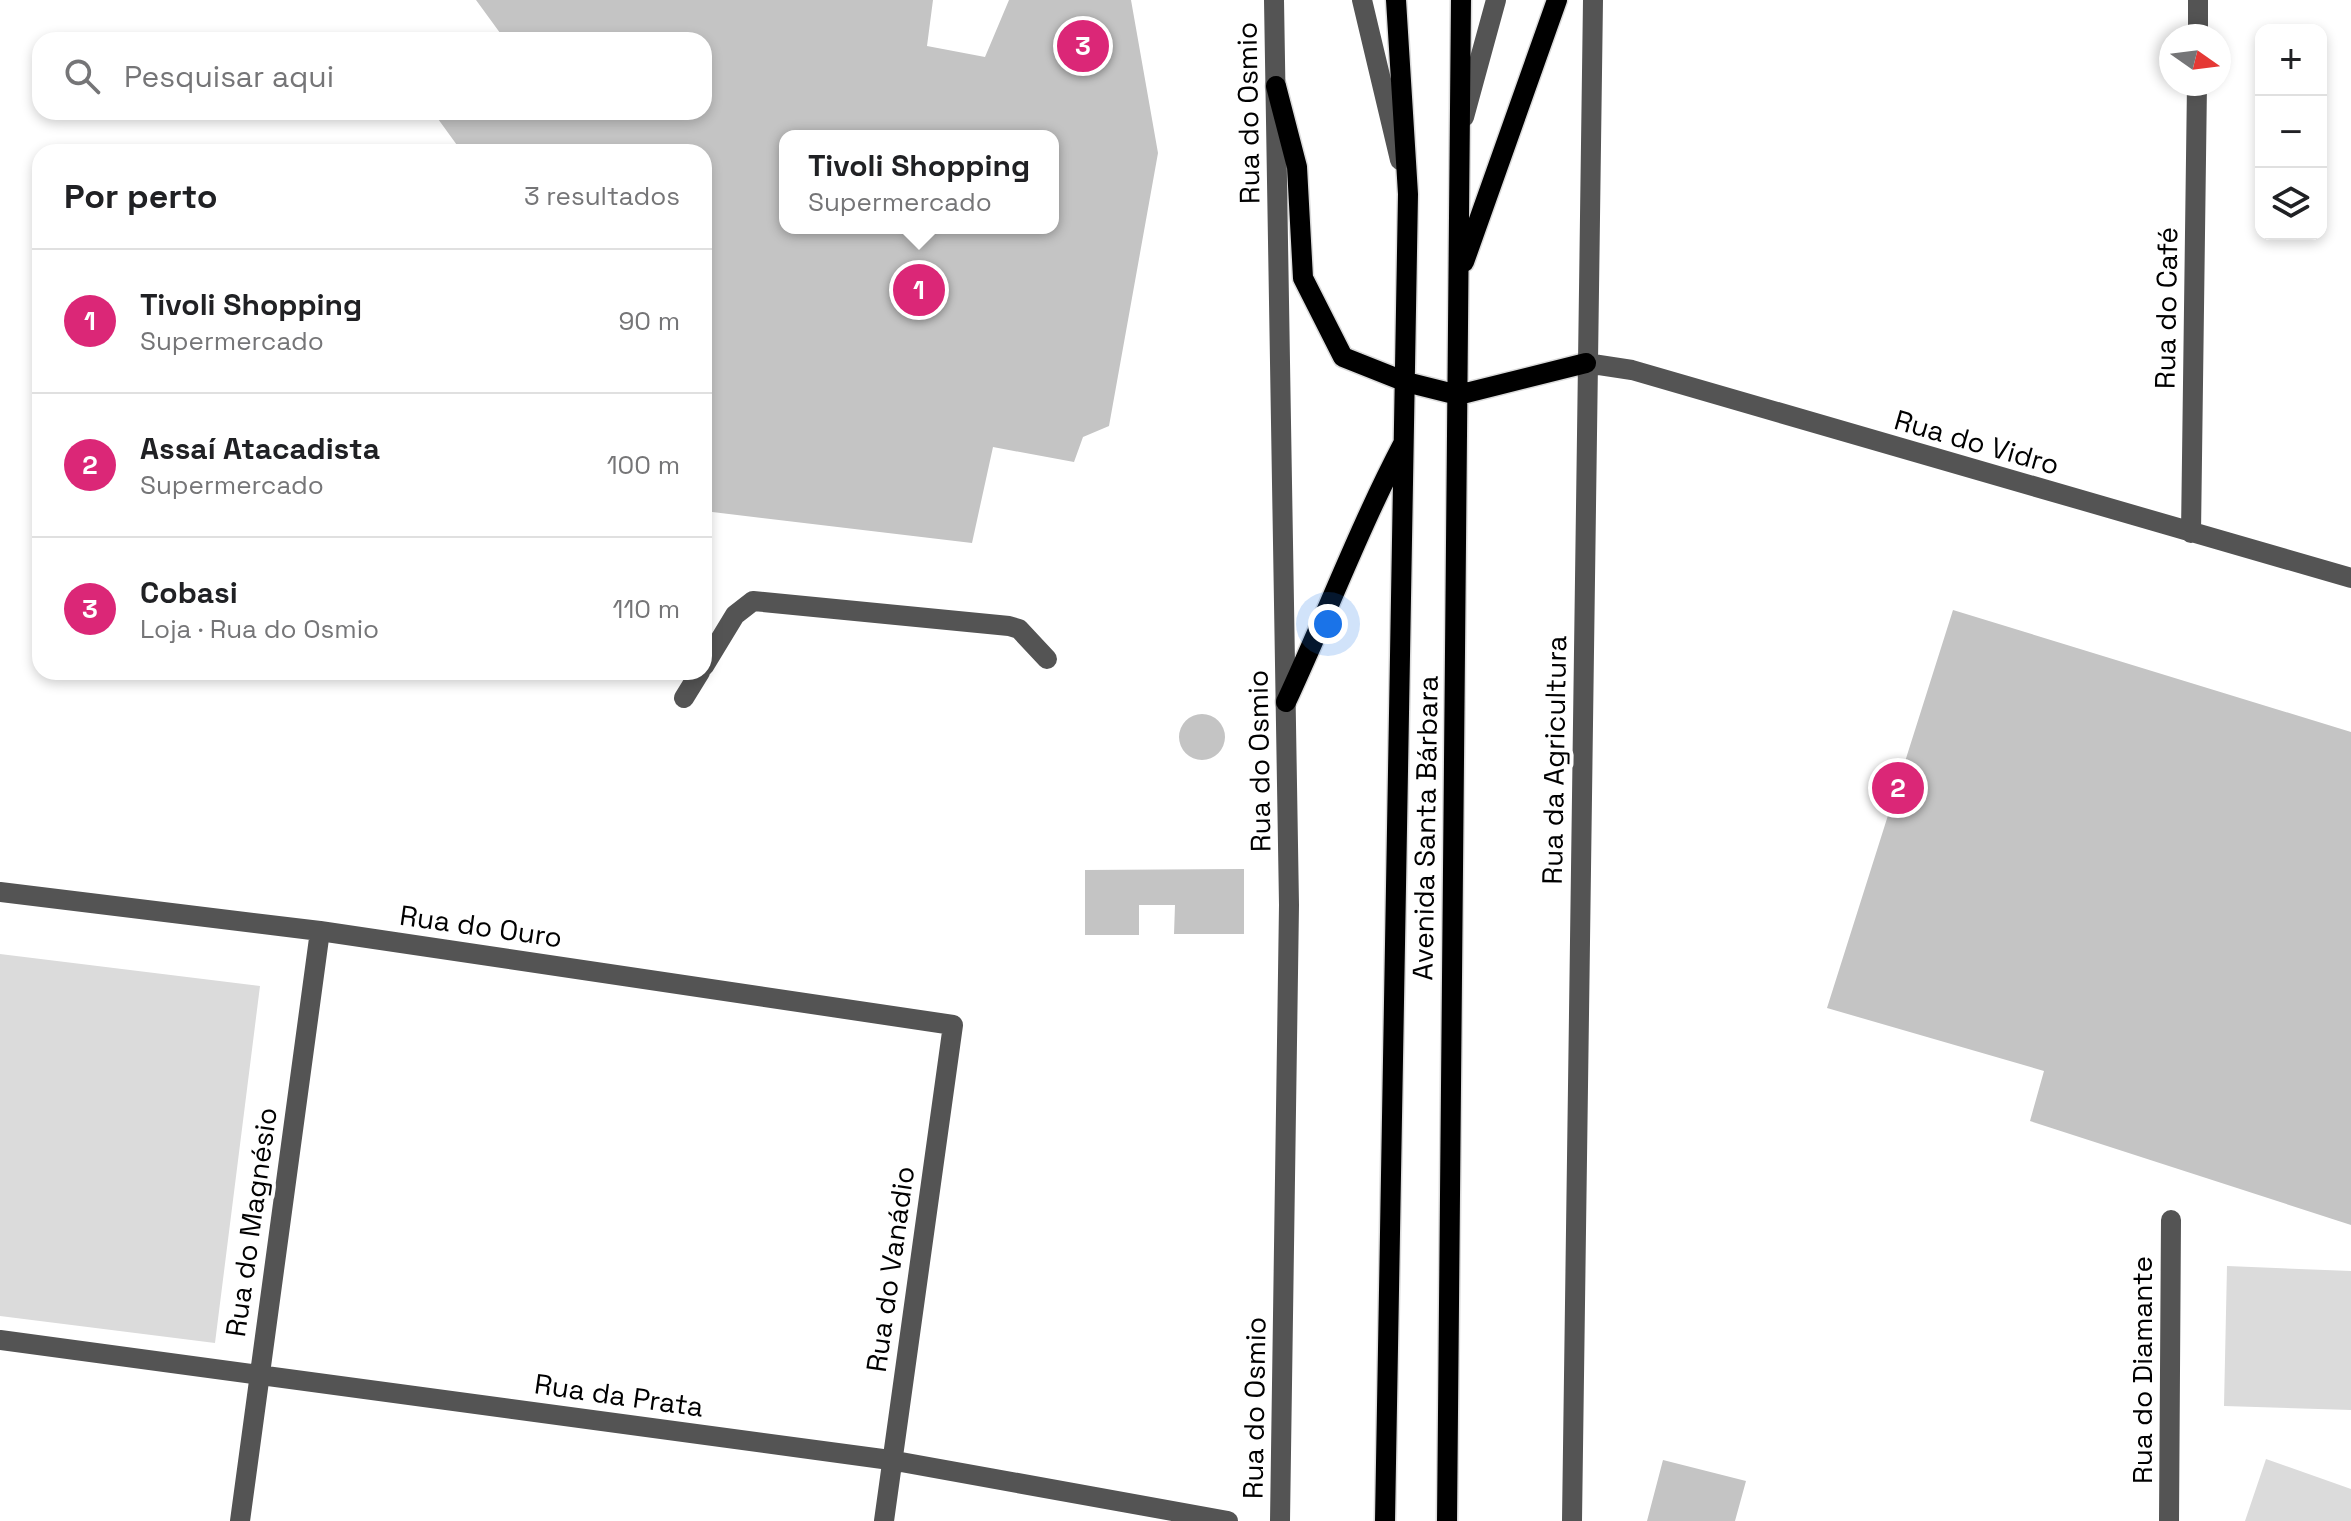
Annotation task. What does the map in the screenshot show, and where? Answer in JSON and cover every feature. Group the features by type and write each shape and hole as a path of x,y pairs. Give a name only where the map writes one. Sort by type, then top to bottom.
{"main road":[{"name":"Avenida Santa Bárbara","path":"1385,1521 1408,194 1396,0"},
{"name":"Avenida Santa Bárbara","path":"1447,1521 1461,0"},
{"path":"1459,278 1557,0"},
{"path":"1276,86 1297,167 1303,278 1343,357 1406,382 1458,395 1586,363"},
{"path":"1286,702 1332,602 1364,519 1404,441"}],"street":[{"name":"Rua do Osmio","path":"1274,0 1289,905 1280,1521"},
{"path":"1275,37 1290,0"},
{"name":"Avenida Santa Bárbara","path":"1362,0 1408,194"},
{"name":"Avenida Santa Bárbara","path":"1458,136 1496,0"},
{"name":"Rua da Agricultura","path":"1572,1521 1593,0"},
{"path":"2198,0 2198,24"},
{"name":"Rua do Café","path":"2191,533 2197,96"},
{"name":"Rua do Vidro","path":"1586,363 1632,370 2351,578"},
{"path":"712,653 735,615 753,601 1009,626 1019,629 1047,659"},
{"path":"684,698 695,680"},
{"name":"Rua do Ouro","path":"0,892 320,931 953,1025"},
{"name":"Rua do Magnésio","path":"240,1521 257,1375 320,931"},
{"name":"Rua do Vanádio","path":"884,1521 890,1460 953,1025"},
{"name":"Rua do Diamante","path":"2169,1521 2171,1220"},
{"name":"Rua da Prata","path":"0,1340 890,1460 1228,1521"}],"shaded area":[{"path":"0,954 260,986 215,1343 0,1316"},
{"path":"2227,1266 2351,1271 2351,1410 2224,1406"},
{"path":"2266,1459 2351,1489 2351,1521 2245,1521"}],"building":[{"path":"476,0 933,0 927,46 985,57 1009,0 1131,0 1158,153 1109,426 1083,437 1074,462 993,447 972,543 712,512 712,144 456,144 439,120 712,120 712,32 499,32"},
{"path":"1953,610 2351,732 2351,1225 2030,1121 2044,1071 1827,1008"},
{"path":"1202,714 1219,720 1225,737 1219,754 1202,760 1185,754 1179,737 1185,720"},
{"path":"1244,869 1244,934 1174,934 1175,905 1139,905 1139,935 1085,935 1085,870"},
{"path":"1663,1460 1746,1481 1735,1521 1647,1521"}],"place":[{"name":"Cobasi","path":"1083,46"},
{"name":"Tivoli Shopping","path":"919,290"},
{"name":"Assaí Atacadista","path":"1898,788"}]}
